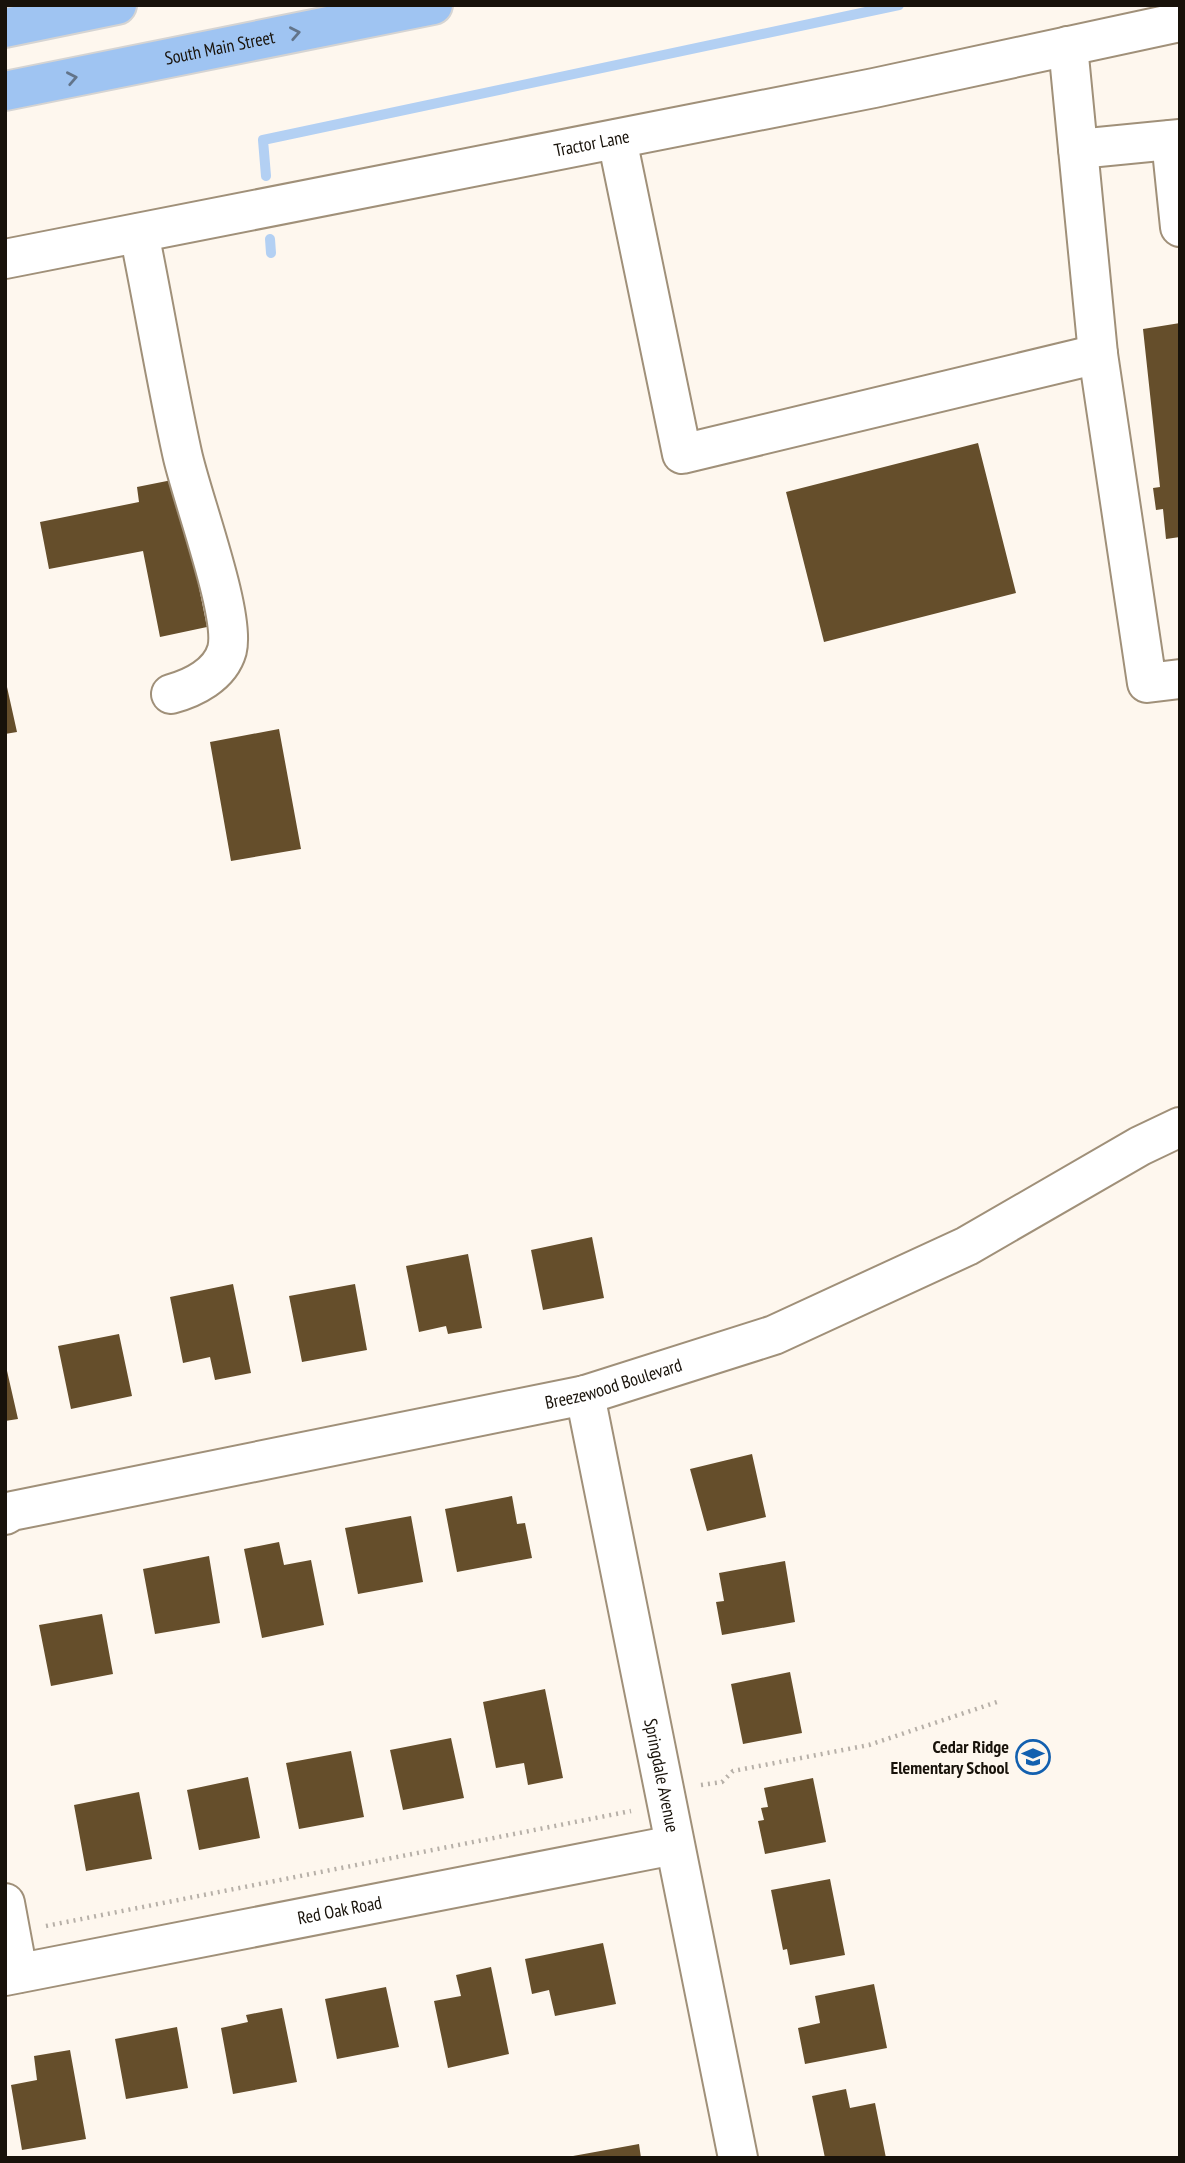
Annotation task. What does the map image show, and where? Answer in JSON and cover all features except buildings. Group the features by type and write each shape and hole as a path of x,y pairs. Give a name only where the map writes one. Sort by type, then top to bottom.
{"highway":[{"path":"5,27 117,5"},
{"name":"South Main Street","path":"5,91 433,5"}],"street":[{"name":"Tractor Lane","path":"5,258 617,139 1180,22"},
{"path":"1068,46 1098,354 1147,683 1180,679"},
{"path":"617,139 682,454 1098,354"},
{"path":"1078,149 1175,139 1180,228"},
{"path":"139,233 182,456 220,590 228,638 223,660 212,674 183,691 171,694"},
{"name":"Breezewood Boulevard","path":"5,1515 12,1511 585,1395 774,1335 967,1245 1140,1146 1180,1127"},
{"name":"Springdale Avenue","path":"585,1395 738,2158"},
{"name":"Red Oak Road","path":"12,1975 674,1845"},
{"path":"8,1918 12,1975"}],"path":[{"path":"8,1918 635,1810 664,1791 722,1782 733,1771 869,1745 1000,1701"}],"waterway":[{"path":"266,176 263,140 899,5"},
{"path":"270,239 271,253"}],"place":[{"name":"Cedar Ridge Elementary School","path":"1033,1757"}]}
